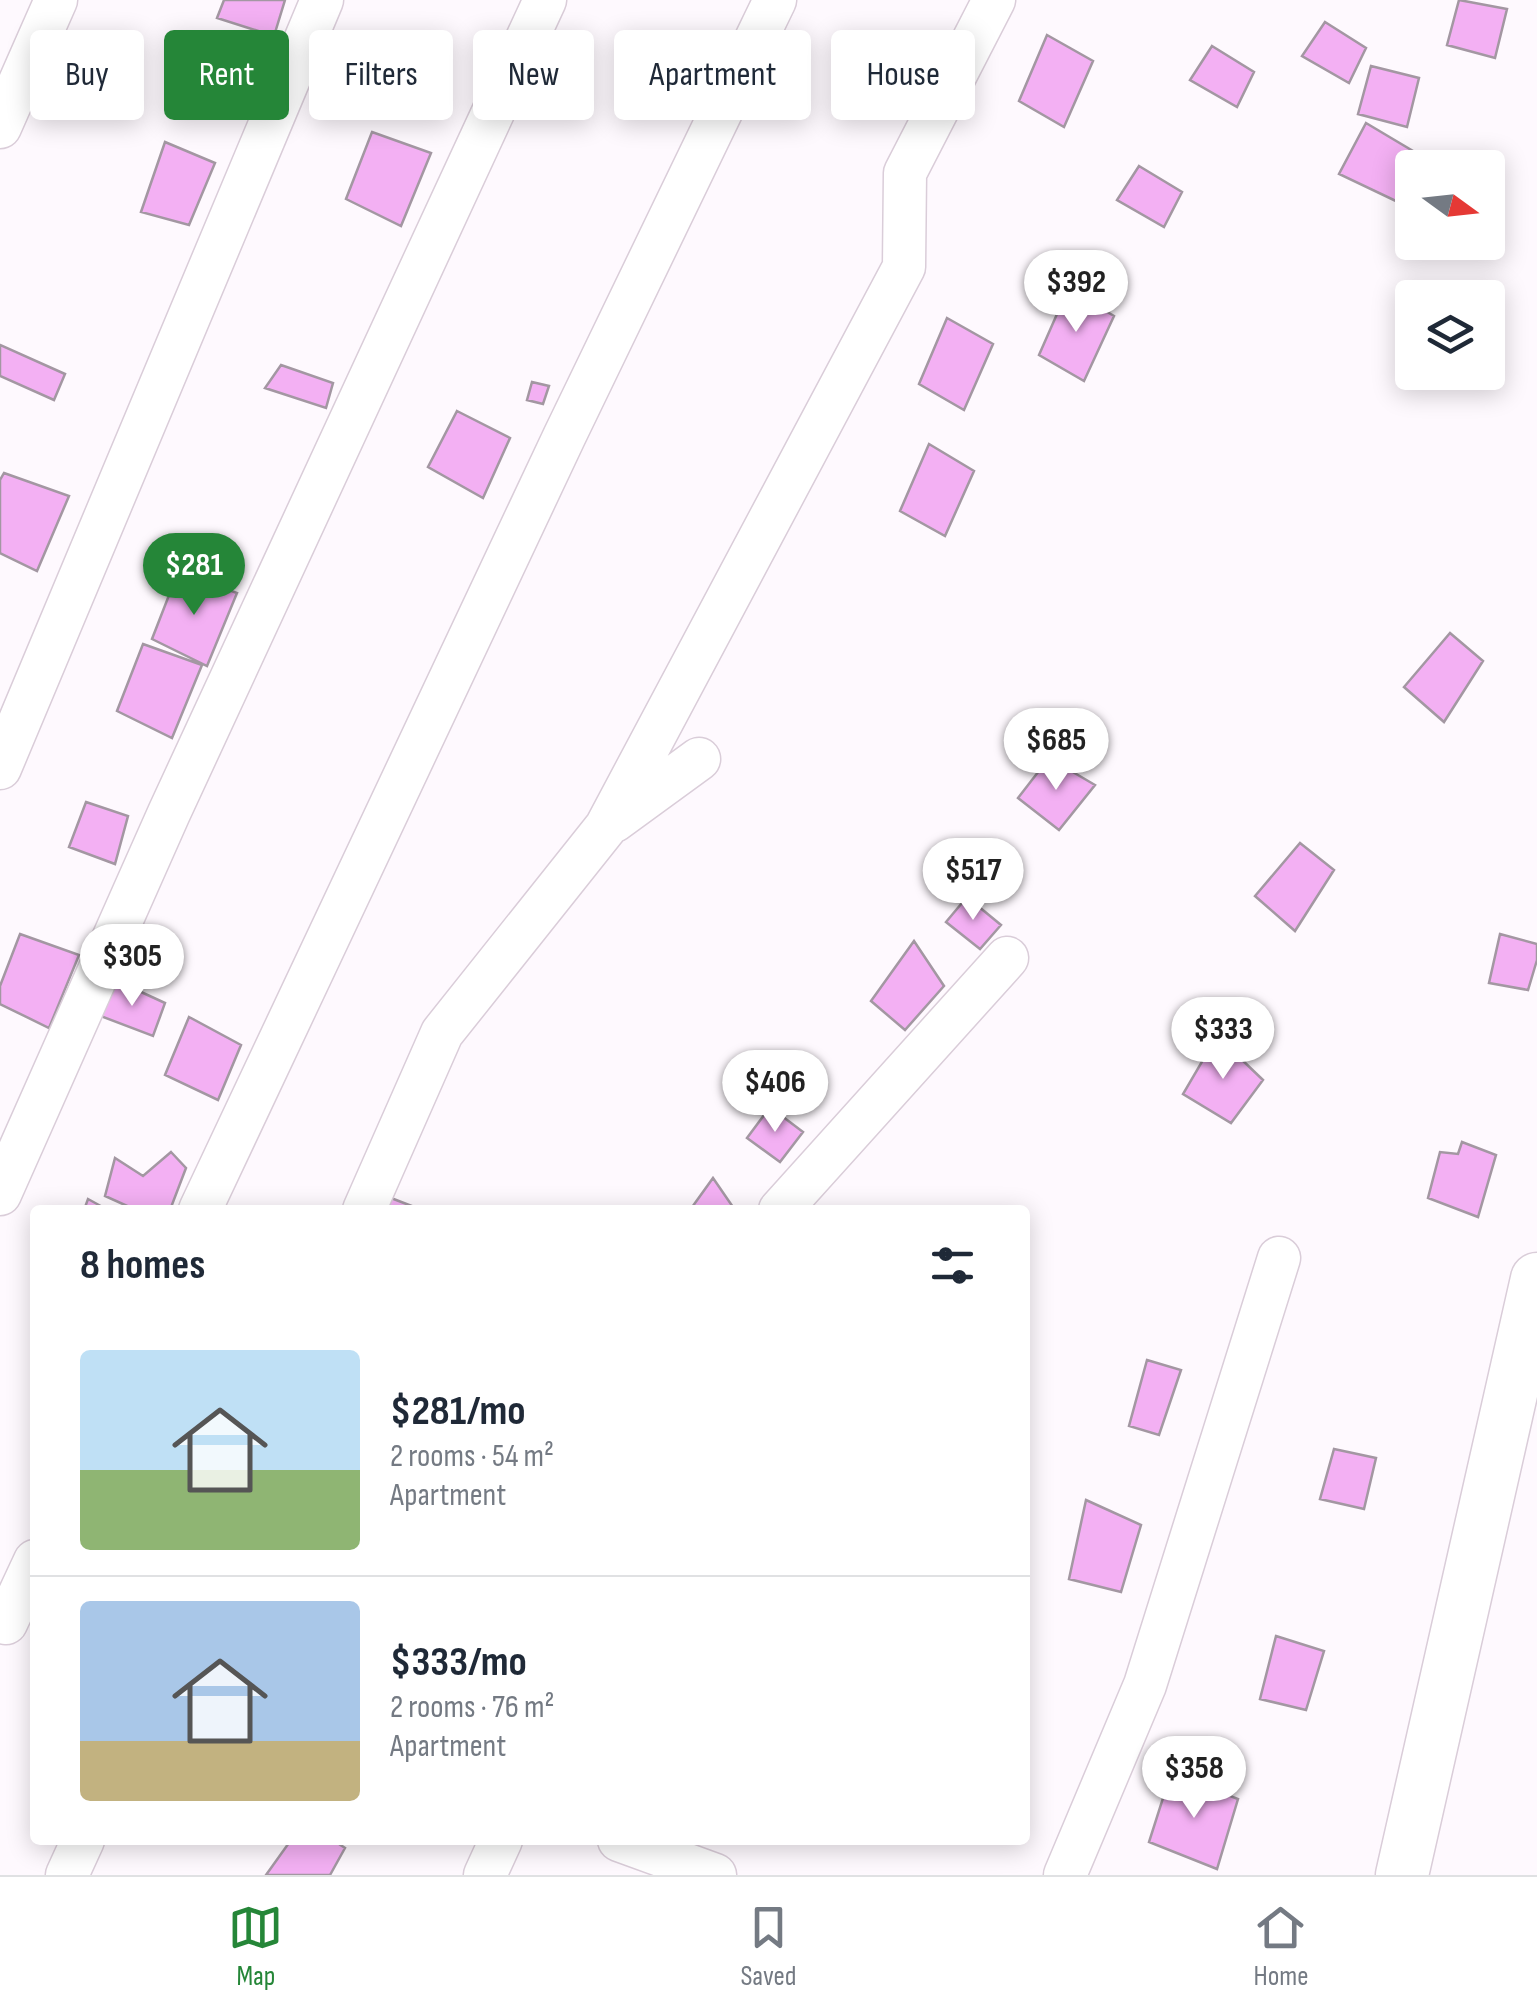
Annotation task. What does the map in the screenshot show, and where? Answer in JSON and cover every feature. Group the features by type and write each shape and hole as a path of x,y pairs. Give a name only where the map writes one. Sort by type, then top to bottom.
{"street":[{"path":"0,128 56,0"},
{"path":"0,768 322,0"},
{"path":"0,1194 169,812 545,0"},
{"path":"202,1205 774,0"},
{"path":"366,1205 442,1033 606,827 904,267 905,172 994,0"},
{"path":"606,827 699,759"},
{"path":"785,1205 1007,958"},
{"path":"1065,1875 1145,1685 1279,1258"},
{"path":"1402,1875 1537,1279"},
{"path":"14,1626 30,1577"},
{"path":"67,1875 81,1845"},
{"path":"485,1875 498,1845"},
{"path":"633,1845 714,1875"}],"building":[{"path":"224,0 285,0 276,30 255,30 217,18"},
{"path":"1459,0 1507,9 1495,58 1447,45"},
{"path":"1325,22 1366,48 1349,83 1302,56"},
{"path":"1047,35 1093,61 1064,127 1019,101"},
{"path":"1212,46 1254,72 1237,107 1190,80"},
{"path":"1371,66 1419,78 1407,127 1358,114"},
{"path":"1366,123 1411,150 1395,150 1395,201 1339,174"},
{"path":"372,132 431,153 401,226 346,199"},
{"path":"165,142 215,163 189,225 141,212"},
{"path":"1139,166 1182,192 1164,227 1117,200"},
{"path":"1068,289 1114,316 1084,381 1039,355"},
{"path":"947,318 993,344 964,410 919,384"},
{"path":"0,345 65,374 54,400 0,376"},
{"path":"281,365 333,383 326,408 265,388"},
{"path":"532,382 549,386 543,404 527,400"},
{"path":"457,411 510,438 483,498 428,467"},
{"path":"929,444 974,471 945,536 900,511"},
{"path":"4,473 69,496 37,571 0,553 0,480"},
{"path":"178,572 237,593 207,666 152,639"},
{"path":"1450,633 1483,661 1444,722 1404,687"},
{"path":"143,644 202,665 172,738 117,711"},
{"path":"1049,758 1095,785 1059,830 1018,798"},
{"path":"86,802 128,816 115,864 69,847"},
{"path":"1300,843 1334,870 1295,931 1255,896"},
{"path":"967,897 1001,925 980,949 946,922"},
{"path":"20,934 79,955 49,1028 0,1004 0,986"},
{"path":"1500,934 1537,944 1537,960 1528,990 1489,983"},
{"path":"914,941 944,986 905,1030 871,1001"},
{"path":"115,980 165,1003 153,1036 98,1015"},
{"path":"189,1017 241,1045 218,1100 165,1075"},
{"path":"1217,1036 1263,1080 1231,1123 1183,1094"},
{"path":"770,1107 803,1132 780,1162 747,1138"},
{"path":"1462,1142 1496,1155 1478,1217 1428,1198 1440,1152 1458,1154"},
{"path":"171,1152 186,1168 172,1205 125,1205 105,1196 115,1158 143,1176"},
{"path":"713,1178 732,1205 694,1205"},
{"path":"391,1198 409,1205 389,1205"},
{"path":"1147,1360 1181,1370 1159,1435 1129,1426"},
{"path":"1334,1449 1376,1458 1364,1509 1320,1499"},
{"path":"1086,1500 1141,1525 1121,1592 1069,1579"},
{"path":"1276,1636 1324,1651 1306,1710 1260,1699"},
{"path":"1171,1773 1238,1799 1217,1869 1149,1842"},
{"path":"287,1845 345,1848 330,1875 266,1875"}]}
